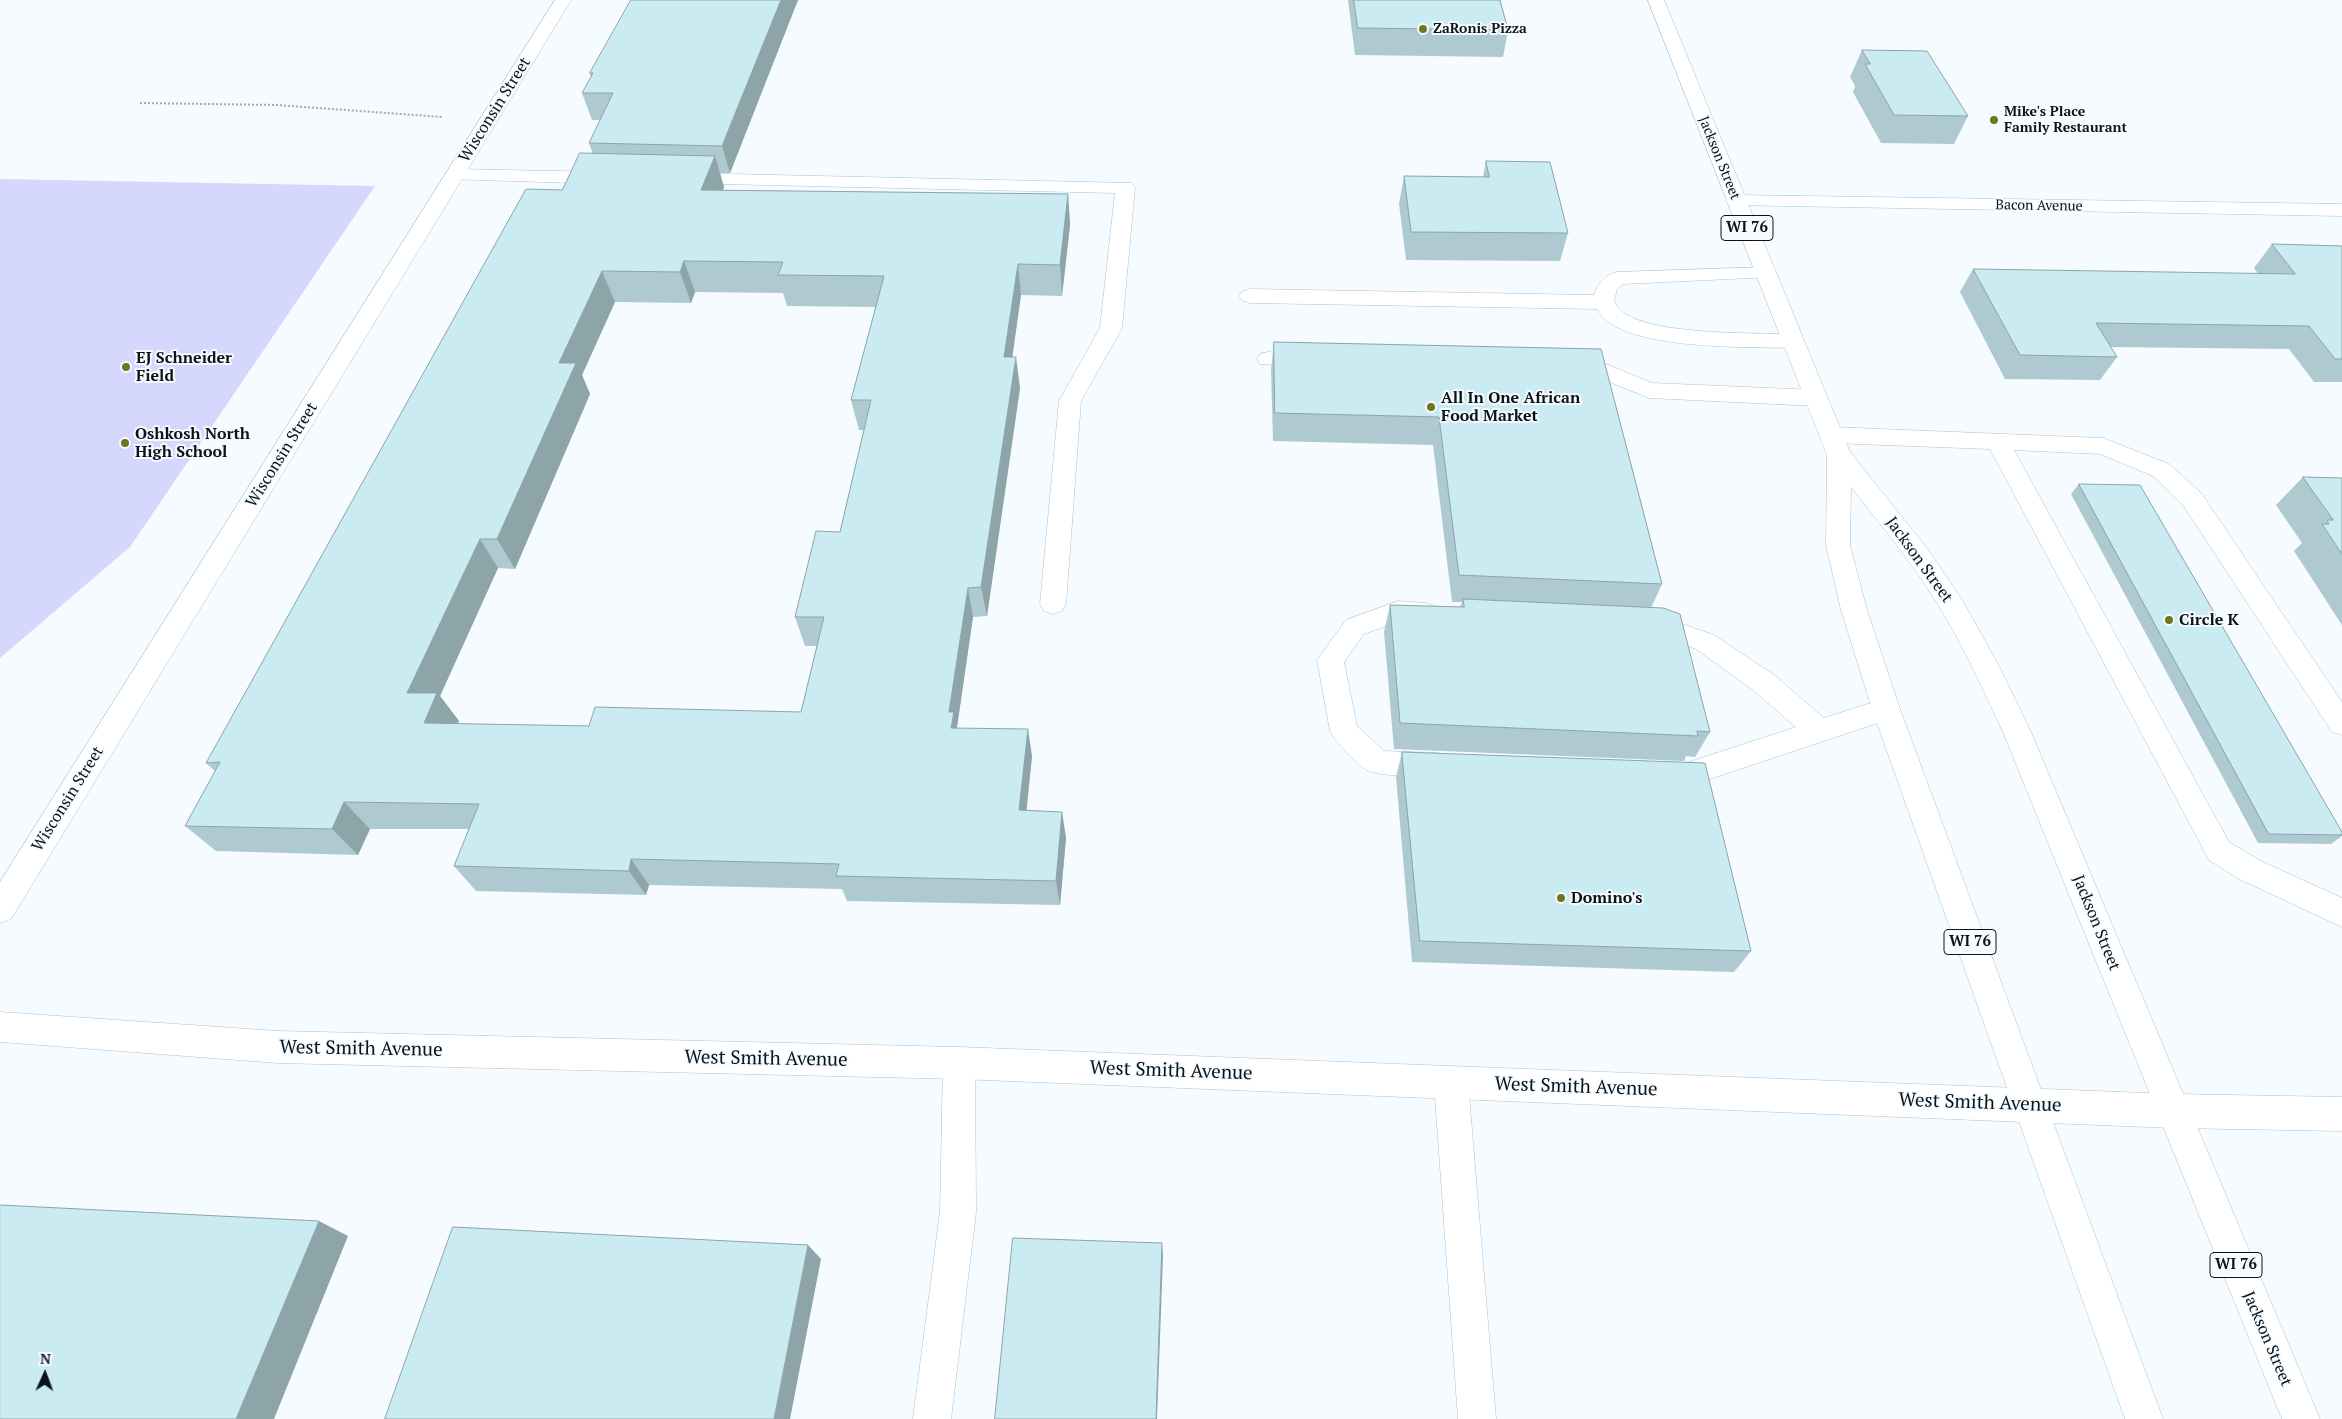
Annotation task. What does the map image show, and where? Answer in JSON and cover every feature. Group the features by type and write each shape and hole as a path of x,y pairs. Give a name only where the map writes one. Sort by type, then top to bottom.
{"street":[{"name":"Wisconsin Street","path":"0,909 563,0"},
{"name":"Jackson Street","path":"1656,0 1835,445 1917,554 1952,605 1987,668 2017,732 2301,1419"},
{"path":"455,175 622,178"},
{"path":"662,178 1125,187 1111,328 1070,401 1053,604"},
{"name":"Bacon Avenue","path":"1736,201 2342,210"},
{"path":"1603,302 1607,287 1617,278 1766,273"},
{"path":"1250,296 1603,302 1617,318 1641,329 1678,335 1793,341"},
{"path":"1268,359 1328,360"},
{"path":"1548,365 1588,365 1649,390 1816,398"},
{"path":"1835,445 1998,442 2103,446 2161,470 2192,499 2342,724"},
{"path":"1998,442 2219,851 2250,870 2342,913"},
{"name":"Jackson Street","path":"1835,445 1838,545 1854,610 1886,709 2144,1419"},
{"path":"1447,614 1398,611 1355,627 1330,660 1344,731 1376,762 1466,766"},
{"path":"1623,622 1652,623 1705,642 1763,682 1820,731"},
{"path":"1646,773 1686,774 1886,709"},
{"name":"West Smith Avenue","path":"0,1027 278,1047 959,1063 2173,1110 2342,1114"},
{"path":"932,1419 958,1212 959,1063"},
{"path":"1451,1082 1478,1419"}],"path":[{"path":"140,103 277,105 488,121"}],"shaded area":[{"name":"EJ Schneider Field","path":"0,179 375,186 130,547 0,658"}],"building":[{"path":"631,0 781,0 722,146 589,143 613,93 582,93 593,73 590,73"},
{"path":"1354,0 1500,0 1508,30 1358,28"},
{"path":"1862,50 1927,51 1968,116 1894,115 1865,64 1870,64"},
{"path":"580,153 715,156 701,190 1068,194 1060,265 1018,264 1004,357 1016,357 981,587 968,588 949,712 954,712 951,728 1028,729 1019,810 1062,812 1056,881 836,876 839,864 631,859 629,871 454,866 479,804 344,802 332,829 185,826 220,762 206,763 526,189 562,190","holes":["684,261 783,262 778,275 884,276 851,400 871,400 840,532 816,531 795,617 824,617 801,712 595,707 589,726 424,723 437,693 407,693 480,539 497,539 576,363 559,363 602,271 680,272"]},
{"path":"1486,161 1550,162 1568,233 1411,232 1404,176 1489,177"},
{"path":"2272,244 2342,246 2342,359 2335,359 2309,326 2096,323 2117,357 2020,355 1973,269 2295,274"},
{"path":"1274,342 1601,349 1662,584 1459,575 1439,417 1275,413"},
{"path":"2303,477 2342,478 2342,554 2322,524 2329,524 2327,520 2333,520"},
{"path":"2079,484 2140,485 2342,835 2269,834"},
{"path":"1463,599 1663,608 1680,614 1710,732 1697,731 1698,736 1400,723 1390,605 1464,607"},
{"path":"1402,752 1705,763 1751,951 1420,941"},
{"path":"0,1205 319,1221 236,1419 0,1419"},
{"path":"453,1227 808,1245 774,1419 385,1419"},
{"path":"1013,1238 1162,1243 1156,1419 995,1419"}],"place":[{"name":"ZaRonis Pizza","path":"1423,29"},
{"name":"Mike's Place Family Restaurant","path":"1994,120"},
{"name":"EJ Schneider Field","path":"126,367"},
{"name":"All In One African Food Market","path":"1431,407"},
{"name":"Oshkosh North High School","path":"125,443"},
{"name":"Circle K","path":"2169,620"},
{"name":"Domino's","path":"1561,898"}]}
